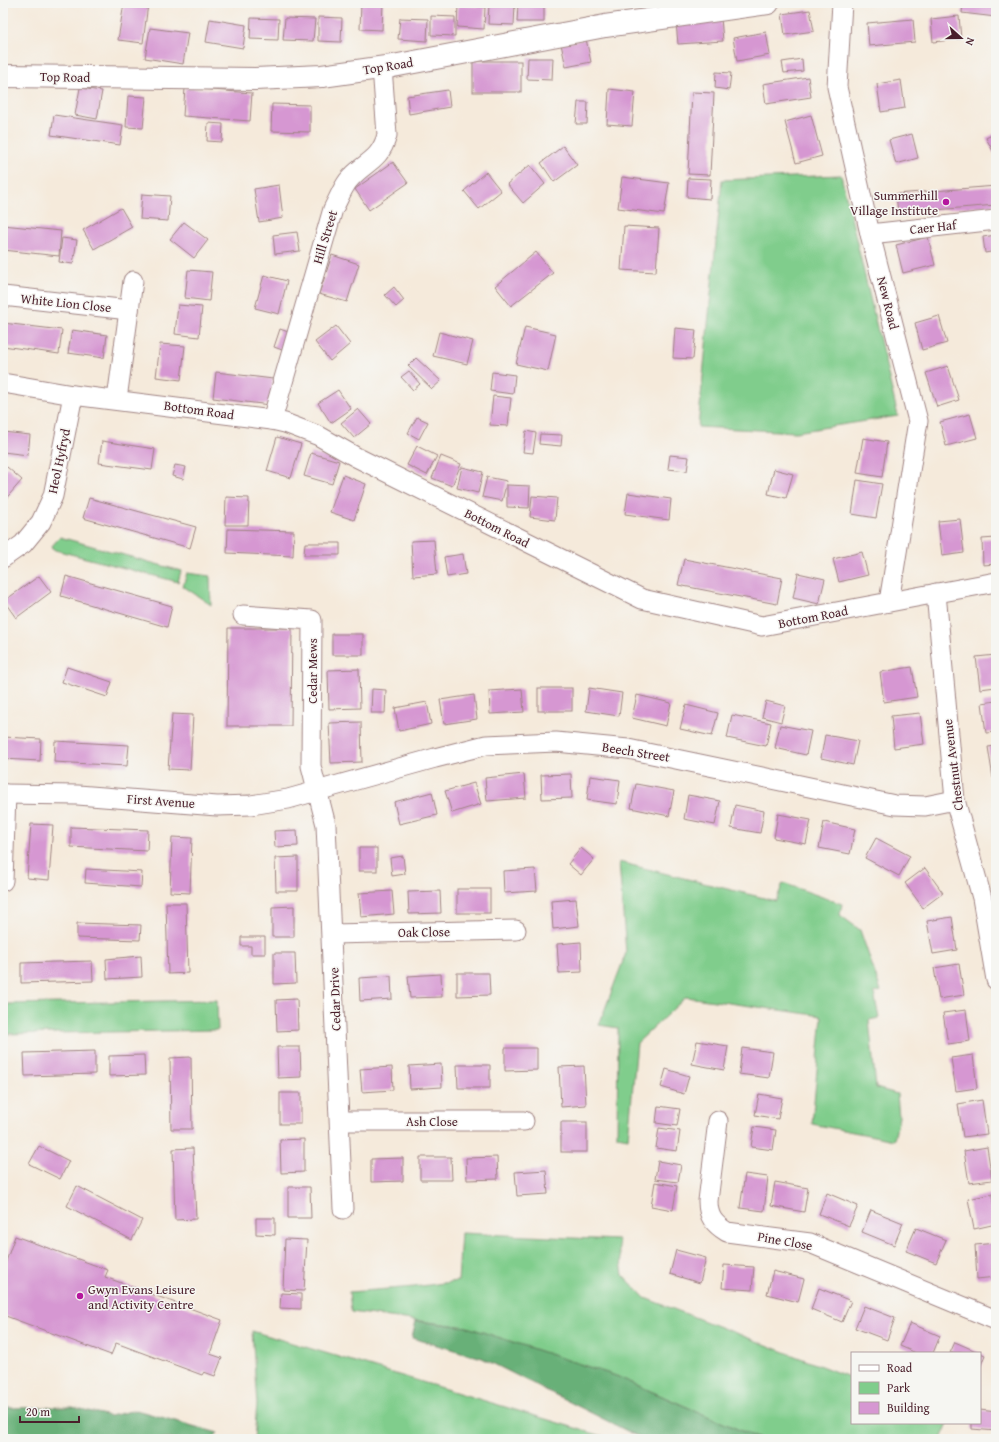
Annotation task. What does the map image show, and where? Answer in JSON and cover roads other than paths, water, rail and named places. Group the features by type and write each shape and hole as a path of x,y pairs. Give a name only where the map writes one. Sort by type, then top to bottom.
{"street":[{"name":"Top Road","path":"3,76 255,79 322,76 382,67 605,26 768,3"},
{"name":"New Road","path":"842,3 837,88 870,234 918,421 889,602"},
{"name":"Hill Street","path":"272,420 333,209 349,181 376,157 384,146 387,135 382,67"},
{"name":"Caer Haf","path":"870,234 996,220"},
{"name":"White Lion Close","path":"117,399 133,281"},
{"name":"White Lion Close","path":"3,296 129,310"},
{"name":"Bottom Road","path":"3,383 72,394 272,420 285,423 319,436 362,461 642,598 762,626 996,582"},
{"name":"Heol Hyfryd","path":"3,558 23,544 41,522 53,496 72,394"},
{"name":"Chestnut Avenue","path":"936,593 955,800 982,898 996,980"},
{"name":"Cedar Mews","path":"243,615 312,620 311,766 317,791"},
{"name":"Beech Street","path":"317,791 435,758 486,746 556,742 628,749 895,805 925,806 955,800"},
{"name":"First Avenue","path":"5,794 78,795 217,806 251,805 288,799 317,791"},
{"name":"Cedar Drive","path":"317,791 326,825 344,1209"},
{"path":"3,881 5,794"},
{"name":"Oak Close","path":"332,934 516,930"},
{"name":"Ash Close","path":"340,1121 524,1121"},
{"name":"Pine Close","path":"718,1121 708,1201 708,1212 717,1226 727,1232 810,1243 996,1320"}],"place":[{"name":"Summerhill Village Institute","path":"946,202"},
{"name":"Gwyn Evans Leisure and Activity Centre","path":"80,1296"}]}
